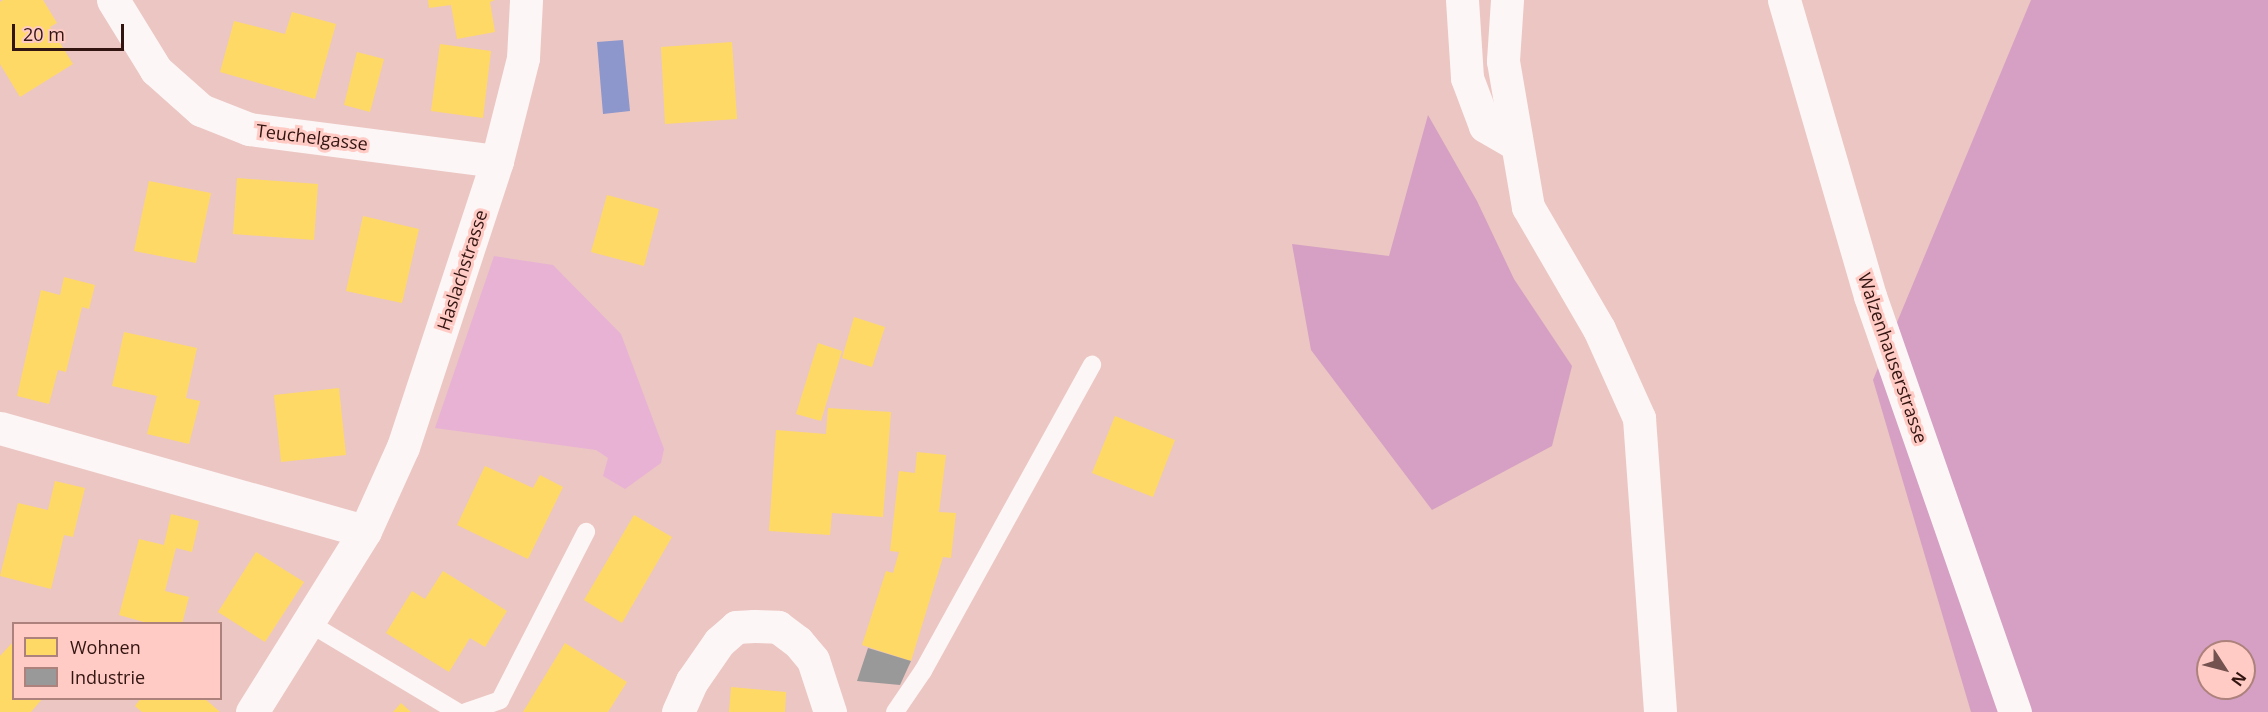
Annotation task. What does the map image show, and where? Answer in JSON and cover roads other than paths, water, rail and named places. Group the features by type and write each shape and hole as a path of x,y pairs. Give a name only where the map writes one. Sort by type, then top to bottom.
{"street":[{"name":"Teuchelgasse","path":"113,0 156,70 201,110 249,129 497,161"},
{"name":"Haslachstrasse","path":"252,712 365,531 403,447 497,161 523,58 526,0"},
{"path":"1462,0 1467,78 1485,126 1514,143"},
{"path":"1507,0 1503,61 1514,143 1528,207 1599,329 1639,418 1660,712"},
{"name":"Walzenhauserstrasse","path":"1784,0 1870,296 2015,712"},
{"path":"0,428 365,531"},
{"path":"678,712 692,681 719,642 736,627 754,626 778,627 798,642 813,660 830,712"}],"lane":[{"path":"895,712 923,671 1092,365"},
{"path":"466,712 500,700 586,531"},
{"path":"309,623 458,712"}],"water":[{"path":"623,40 630,111 603,114 597,42"}]}
